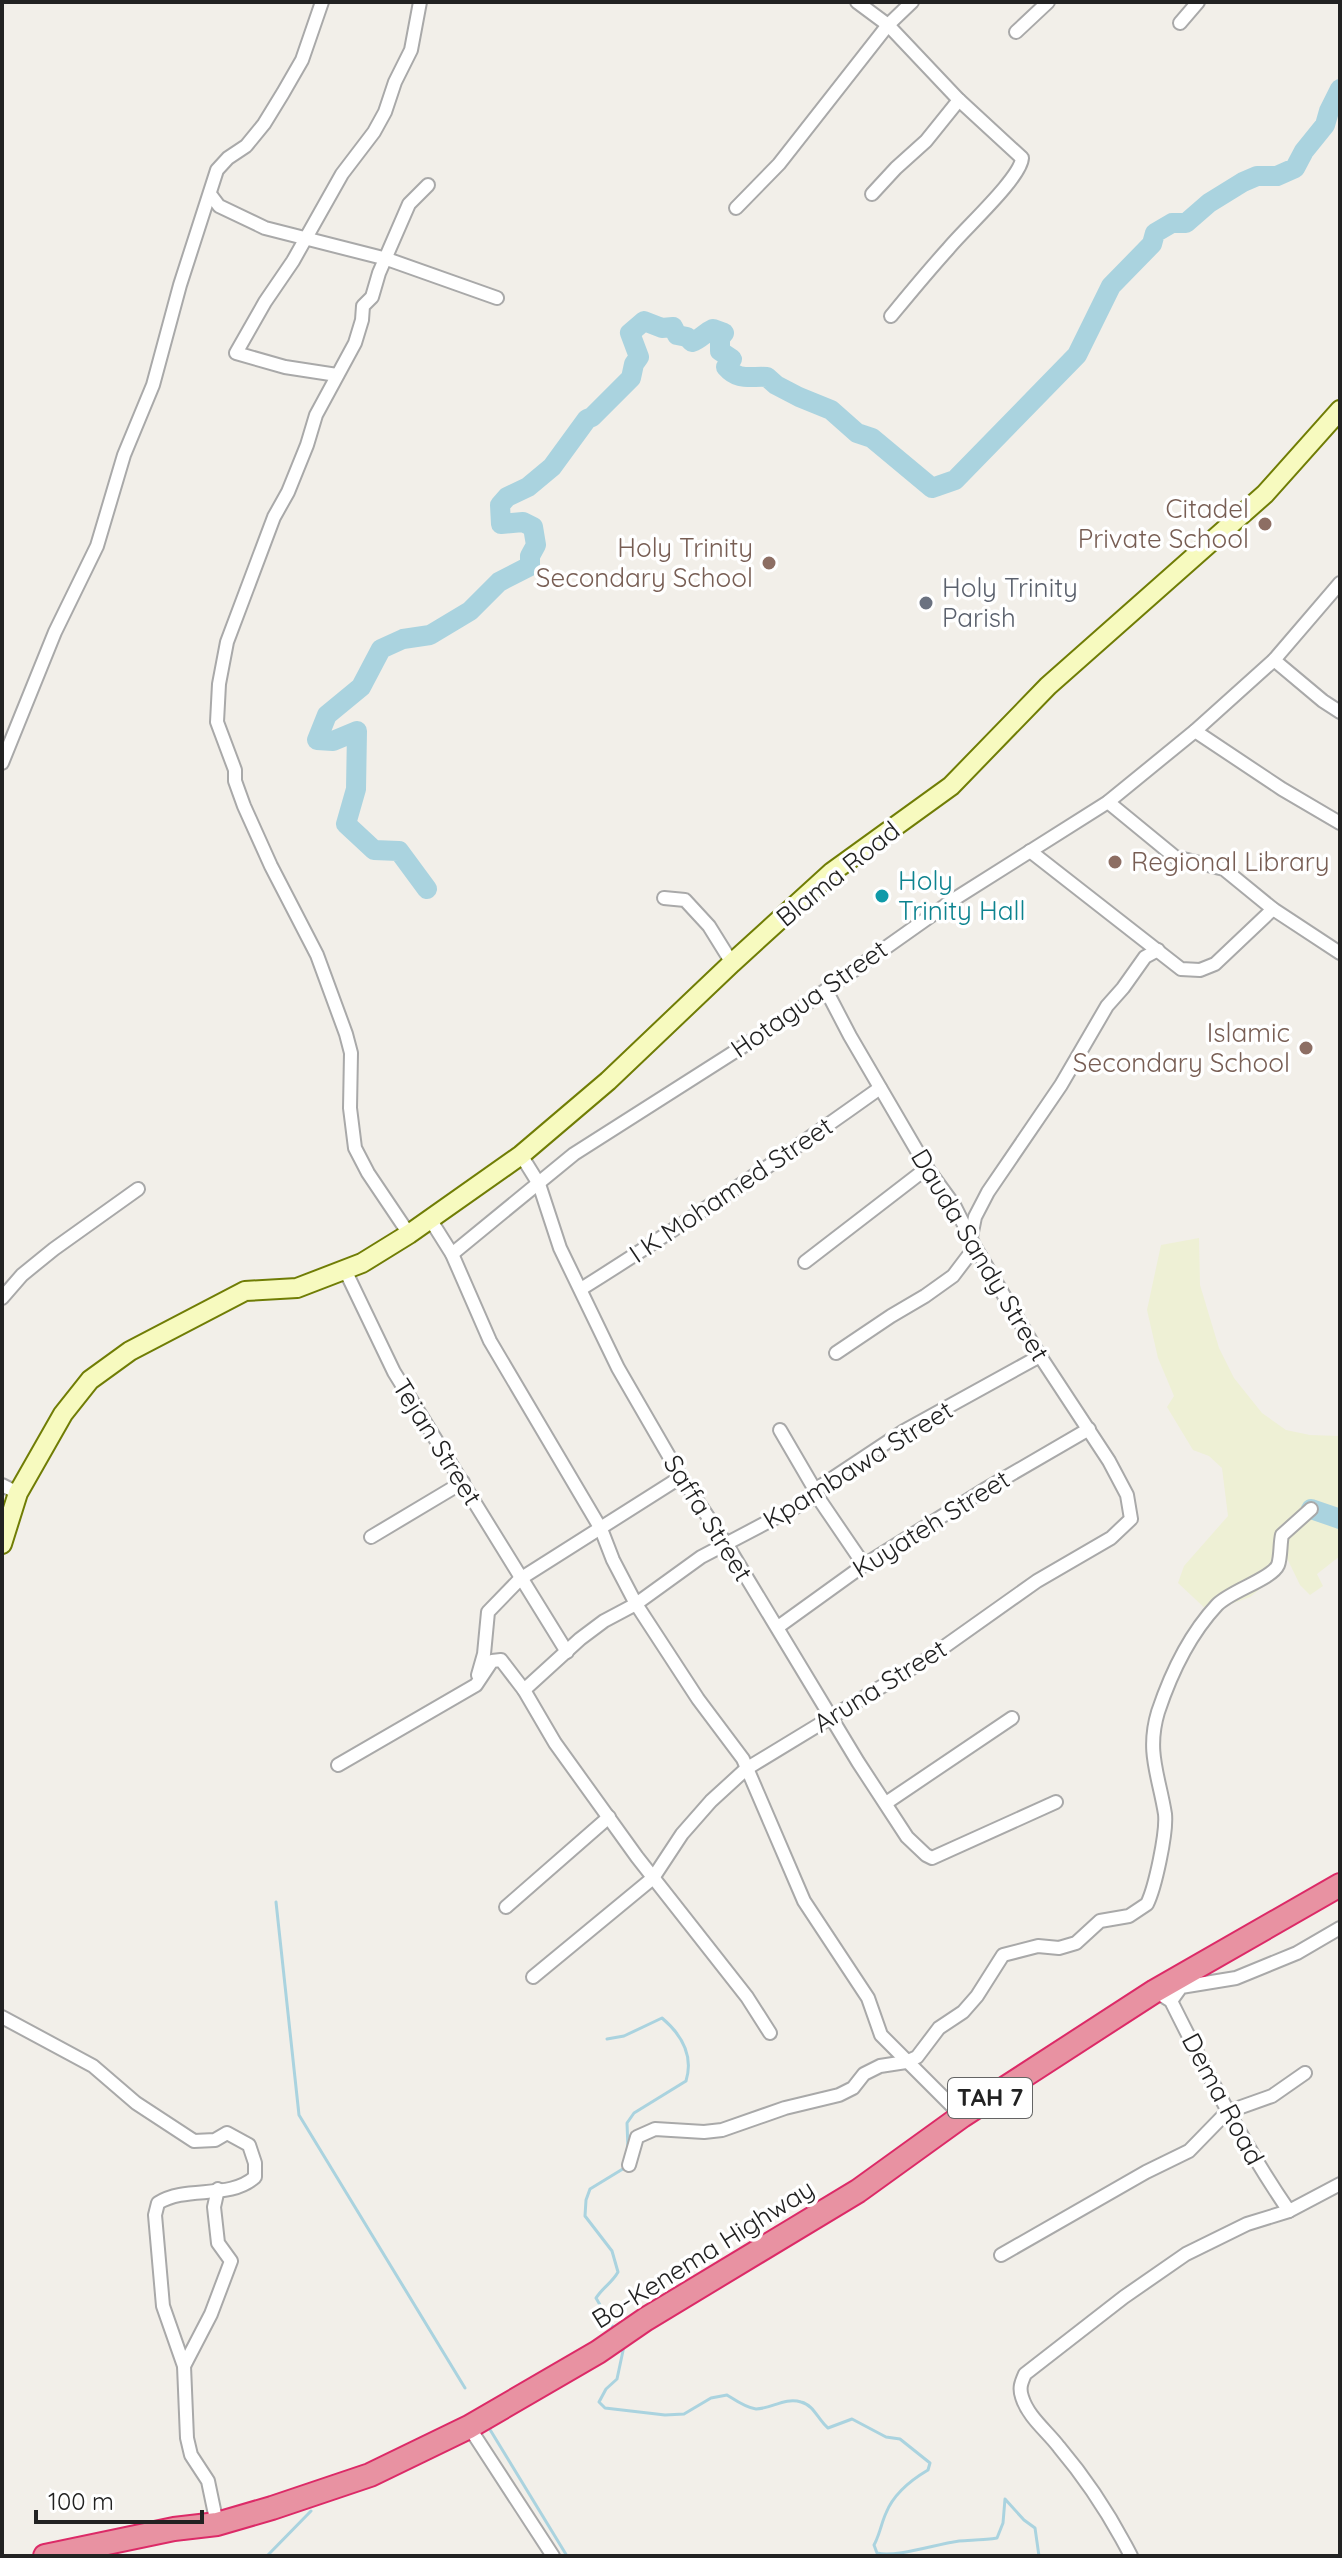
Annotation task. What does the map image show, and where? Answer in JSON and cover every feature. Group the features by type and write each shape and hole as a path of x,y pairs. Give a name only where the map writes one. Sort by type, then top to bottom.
{"highway":[{"name":"Bo-Kenema Highway","path":"45,2556 174,2529 217,2524 370,2475 469,2427 598,2352 646,2319 858,2191 962,2116 1163,1996 1340,1885"}],"street":[{"path":"2,763 55,632 97,546 124,455 153,385 180,285 217,170 246,146 264,124 292,79 310,40 322,2"},
{"path":"337,375 285,367 236,353 342,174 385,112 411,50 420,2"},
{"path":"857,2 888,25 959,100 1022,158 1009,183 891,316"},
{"path":"736,208 779,164 888,25 912,2"},
{"path":"1016,32 1048,2"},
{"path":"1180,23 1198,2"},
{"path":"872,194 926,141 959,100"},
{"path":"409,1234 355,1148 350,1108 351,1053 317,955 244,806 235,781 235,770 217,722 219,684 227,642 274,517 288,492 316,415 346,364 362,320 363,306 372,297 409,204 428,185"},
{"path":"210,194 219,206 265,228 387,259 497,298"},
{"name":"Blama Road","path":"10,1489 90,1380 130,1351 245,1291 297,1288 386,1250 521,1155 608,1081 832,872 951,786 1048,686 1265,494 1340,410"},
{"name":"Hotagua Street","path":"452,1254 574,1154 775,1026 900,936 1108,802 1195,731 1274,660 1340,584"},
{"path":"1274,660 1340,712"},
{"path":"1195,731 1340,823"},
{"path":"1108,802 1175,857 1224,869 1273,909 1340,953"},
{"path":"1030,851 1181,969 1200,970 1215,964 1273,909"},
{"path":"664,898 685,900 709,926 732,963"},
{"path":"836,1353 953,1276 973,1242 975,1217 988,1192 1061,1085 1107,1006 1145,957 1158,950"},
{"name":"Dauda Sandy Street","path":"826,990 927,1168 954,1205 1040,1356 1089,1429 1127,1495 1131,1519"},
{"name":"I K Mohamed Street","path":"581,1289 769,1167 880,1088"},
{"name":"Saffa Street","path":"521,1155 539,1184 560,1248 618,1368 681,1477 727,1545 907,1837 932,1858 1056,1802"},
{"path":"805,1262 927,1168"},
{"path":"2,1298 22,1275 54,1249 138,1189"},
{"path":"430,1219 452,1254 490,1341 601,1529 636,1604 698,1699 743,1759 804,1901 868,1998 881,2035 962,2116"},
{"name":"Tejan Street","path":"345,1270 394,1372 567,1652"},
{"name":"Kpambawa Street","path":"524,1690 580,1639 604,1621 636,1604 701,1557 816,1493 904,1431 1040,1356"},
{"name":"Kuyateh Street","path":"778,1627 864,1565 1089,1429"},
{"path":"780,1430 816,1493 864,1565"},
{"path":"476,1685 484,1654 488,1612 495,1604 520,1579 681,1477"},
{"path":"371,1537 463,1482"},
{"path":"2,1544 10,1489"},
{"path":"629,2165 637,2137 655,2129 722,2130 785,2108 839,2095 853,2088 864,2074 880,2066 917,2057 939,2028 963,2012 977,1996 1003,1955 1038,1946 1059,1948 1076,1943 1100,1921 1129,1916 1149,1901 1163,1844 1165,1818 1151,1743 1163,1701 1190,1637 1219,1602 1266,1576 1278,1565 1282,1535 1311,1509"},
{"name":"Aruna Street","path":"533,1977 653,1878 682,1834 711,1801 746,1769 927,1659 1037,1581 1111,1538 1131,1519"},
{"path":"338,1765 476,1685 492,1661 501,1660 524,1690 555,1743 653,1878 747,1997 770,2033"},
{"path":"886,1803 1012,1718"},
{"path":"506,1907 609,1817"},
{"path":"1163,1996 1181,1987 1236,1978 1297,1953 1340,1928"},
{"name":"Dema Road","path":"1163,1996 1256,2163 1289,2211"},
{"path":"2,2017 93,2066 136,2103 194,2141 215,2140 227,2133 249,2145 255,2163 255,2177 248,2184 168,2196 158,2203 155,2215 163,2306 184,2366 187,2438 191,2455 208,2481 217,2524"},
{"path":"1001,2255 1146,2172 1189,2151 1227,2112 1272,2096 1305,2073"},
{"path":"1131,2556 1095,2493 1022,2400 1019,2386 1025,2374 1186,2254 1247,2224 1289,2211 1340,2184"},
{"path":"184,2366 211,2314 231,2261 218,2243 214,2207 218,2189"},
{"path":"469,2427 553,2556"}],"green space":[{"path":"1199,1238 1200,1285 1219,1348 1234,1378 1262,1413 1286,1430 1340,1436 1340,1556 1317,1574 1323,1586 1310,1595 1300,1585 1284,1552 1271,1580 1250,1597 1209,1612 1178,1583 1184,1566 1228,1516 1222,1468 1209,1456 1193,1450 1167,1407 1174,1396 1158,1358 1147,1310 1161,1245"}],"waterway":[{"path":"427,889 399,851 374,850 346,824 356,789 357,731 333,741 317,740 327,715 361,687 381,649 403,639 430,635 470,611 499,582 530,566 530,556 536,545 533,527 523,522 501,524 500,505 552,467 587,419 631,378 639,357 630,333 644,321 662,328 673,327 677,335 687,337 692,342 713,329 724,333 720,338 720,351 732,359 726,367 735,374 767,377 799,397 831,410 857,433 872,438 932,488 955,480 1077,355 1111,286 1152,244 1155,233 1172,223 1186,223 1209,203 1243,182 1257,176 1277,176 1295,168 1325,125 1340,89"},
{"path":"1311,1509 1340,1519"},
{"path":"276,1902 299,2115 465,2388"},
{"path":"607,2039 624,2036 662,2018 675,2031 687,2054 686,2081 634,2113 627,2123 628,2149"},
{"path":"614,2329 596,2298 618,2272 612,2251 585,2216 586,2200 590,2189 626,2167"},
{"path":"624,2346 617,2379 606,2389 599,2402 605,2408 665,2415 684,2414 711,2398 727,2395 756,2409 795,2401 809,2406 828,2428 852,2419 886,2437 900,2439 930,2463 928,2470 904,2488 889,2506 874,2545 877,2553 894,2554 959,2541 997,2538 1003,2523 1005,2499 1035,2528 1039,2556"},
{"path":"489,2428 567,2556"},
{"path":"267,2556 311,2511"}],"place":[{"name":"Citadel Private School","path":"1265,524"},
{"name":"Holy Trinity Secondary School","path":"769,563"},
{"name":"Holy Trinity Parish","path":"926,603"},
{"name":"Regional Library","path":"1115,862"},
{"name":"Holy Trinity Hall","path":"882,896"},
{"name":"Islamic Secondary School","path":"1306,1048"}]}
